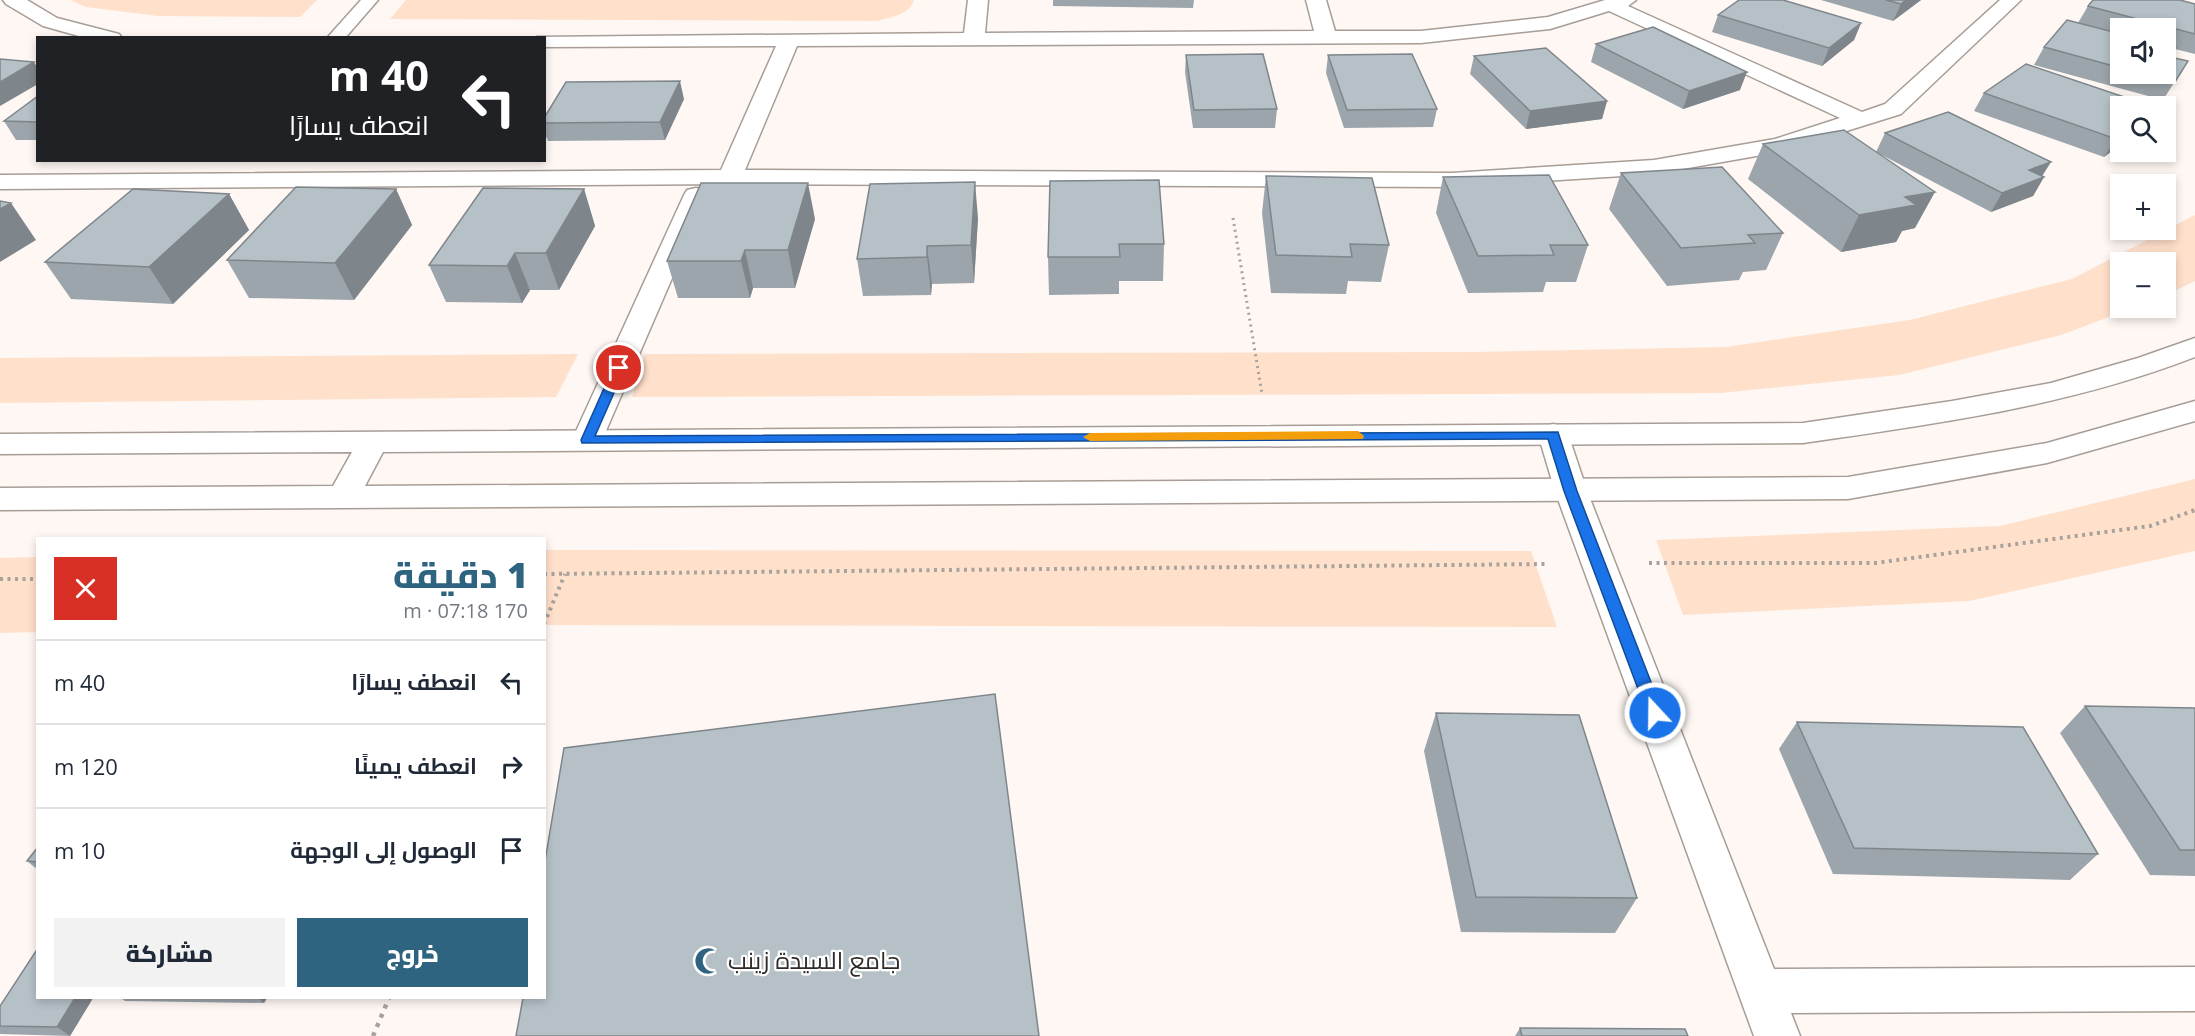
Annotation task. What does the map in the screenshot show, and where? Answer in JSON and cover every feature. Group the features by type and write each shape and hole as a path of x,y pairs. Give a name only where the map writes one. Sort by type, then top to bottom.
{"street":[{"path":"974,39 978,0"},
{"path":"1316,0 1326,37"},
{"path":"0,182 717,177 1452,180 1654,167 1779,145 1893,109 2011,0"},
{"path":"9,2 50,22 104,36"},
{"path":"546,41 1421,37 1550,23 1620,3 1860,119"},
{"path":"587,440 717,177 789,40"},
{"path":"0,444 1803,433 1986,406 2147,367 2195,346"},
{"path":"0,499 1848,488 2047,453 2195,411"},
{"path":"1553,435 1571,491 1777,1036"},
{"path":"343,497 373,442"},
{"path":"1760,991 2195,989"}],"lane":[{"path":"337,36 370,0"}],"path":[{"path":"1226,179 1263,398"},
{"path":"546,574 1598,563 1875,563 2150,526 2195,510"},
{"path":"546,619 565,574"},
{"path":"0,579 36,579"},
{"path":"373,1036 389,999"}],"shaded area":[{"path":"70,0 317,0 300,17 158,16 86,7"},
{"path":"406,0 914,0 904,12 878,21 390,19"},
{"path":"2195,215 2195,281 2176,290 2176,252 2124,252 2147,240 2176,240 2176,225"},
{"path":"2110,259 2110,317 2061,335 1899,375 1721,393 632,397 645,354 1475,352 1726,347 1910,320 2072,279"},
{"path":"578,354 556,397 0,403 0,358"},
{"path":"2195,479 2195,551 1969,601 1683,615 1656,540 2000,526"},
{"path":"546,550 1531,551 1557,627 546,625"},
{"path":"36,557 36,632 0,633 0,558"}],"building":[{"path":"1739,0 1783,0 1861,23 1829,48 1718,15"},
{"path":"1886,0 1906,0 1901,4"},
{"path":"2093,0 2180,0 2195,4 2195,34 2176,29 2176,18 2134,18 2088,6"},
{"path":"2067,20 2110,31 2110,65 2044,47"},
{"path":"1653,27 1747,72 1689,91 1596,44"},
{"path":"1546,48 1607,101 1530,111 1474,56"},
{"path":"1263,54 1277,109 1194,110 1186,55"},
{"path":"1412,54 1437,109 1347,110 1328,55"},
{"path":"2176,58 2188,61 2176,80"},
{"path":"0,59 34,62 0,82"},
{"path":"2026,64 2121,96 2110,96 2110,137 1984,93"},
{"path":"680,81 660,122 546,123 546,115 566,82"},
{"path":"36,97 36,122 4,121"},
{"path":"1948,112 2051,162 2029,170 2044,177 2002,193 1885,133"},
{"path":"1844,130 1935,192 1905,197 1916,205 1859,215 1763,144"},
{"path":"1722,167 1783,233 1748,235 1755,243 1681,248 1621,173"},
{"path":"1549,175 1588,245 1550,245 1554,255 1478,256 1443,177"},
{"path":"1266,176 1372,178 1389,245 1350,244 1352,257 1276,255"},
{"path":"1159,180 1164,244 1119,244 1120,257 1048,257 1050,181"},
{"path":"975,182 971,245 927,246 927,257 857,259 870,184"},
{"path":"701,183 808,183 788,250 745,250 741,261 667,261"},
{"path":"296,187 396,189 335,263 227,260"},
{"path":"483,188 584,189 546,253 515,253 507,266 429,265"},
{"path":"133,189 229,194 149,267 45,262"},
{"path":"0,201 11,203 0,209"},
{"path":"995,694 1039,1036 516,1036 523,999 546,999 546,855 564,748"},
{"path":"2085,706 2195,708 2195,850 2180,850"},
{"path":"1436,713 1579,715 1637,898 1476,897"},
{"path":"1797,722 2023,727 2098,854 1854,848"},
{"path":"36,850 36,862 27,861"},
{"path":"36,951 36,999 74,999 57,1027 0,1026 0,1006"},
{"path":"1520,1028 1685,1029 1688,1036 1522,1036"}],"slow traffic":[{"path":"1090,437 1358,436"}],"place":[{"name":"جامع السيدة زينب","path":"708,961"}],"route":[{"path":"619,368 587,440 1553,435 1571,491 1655,713"}]}
